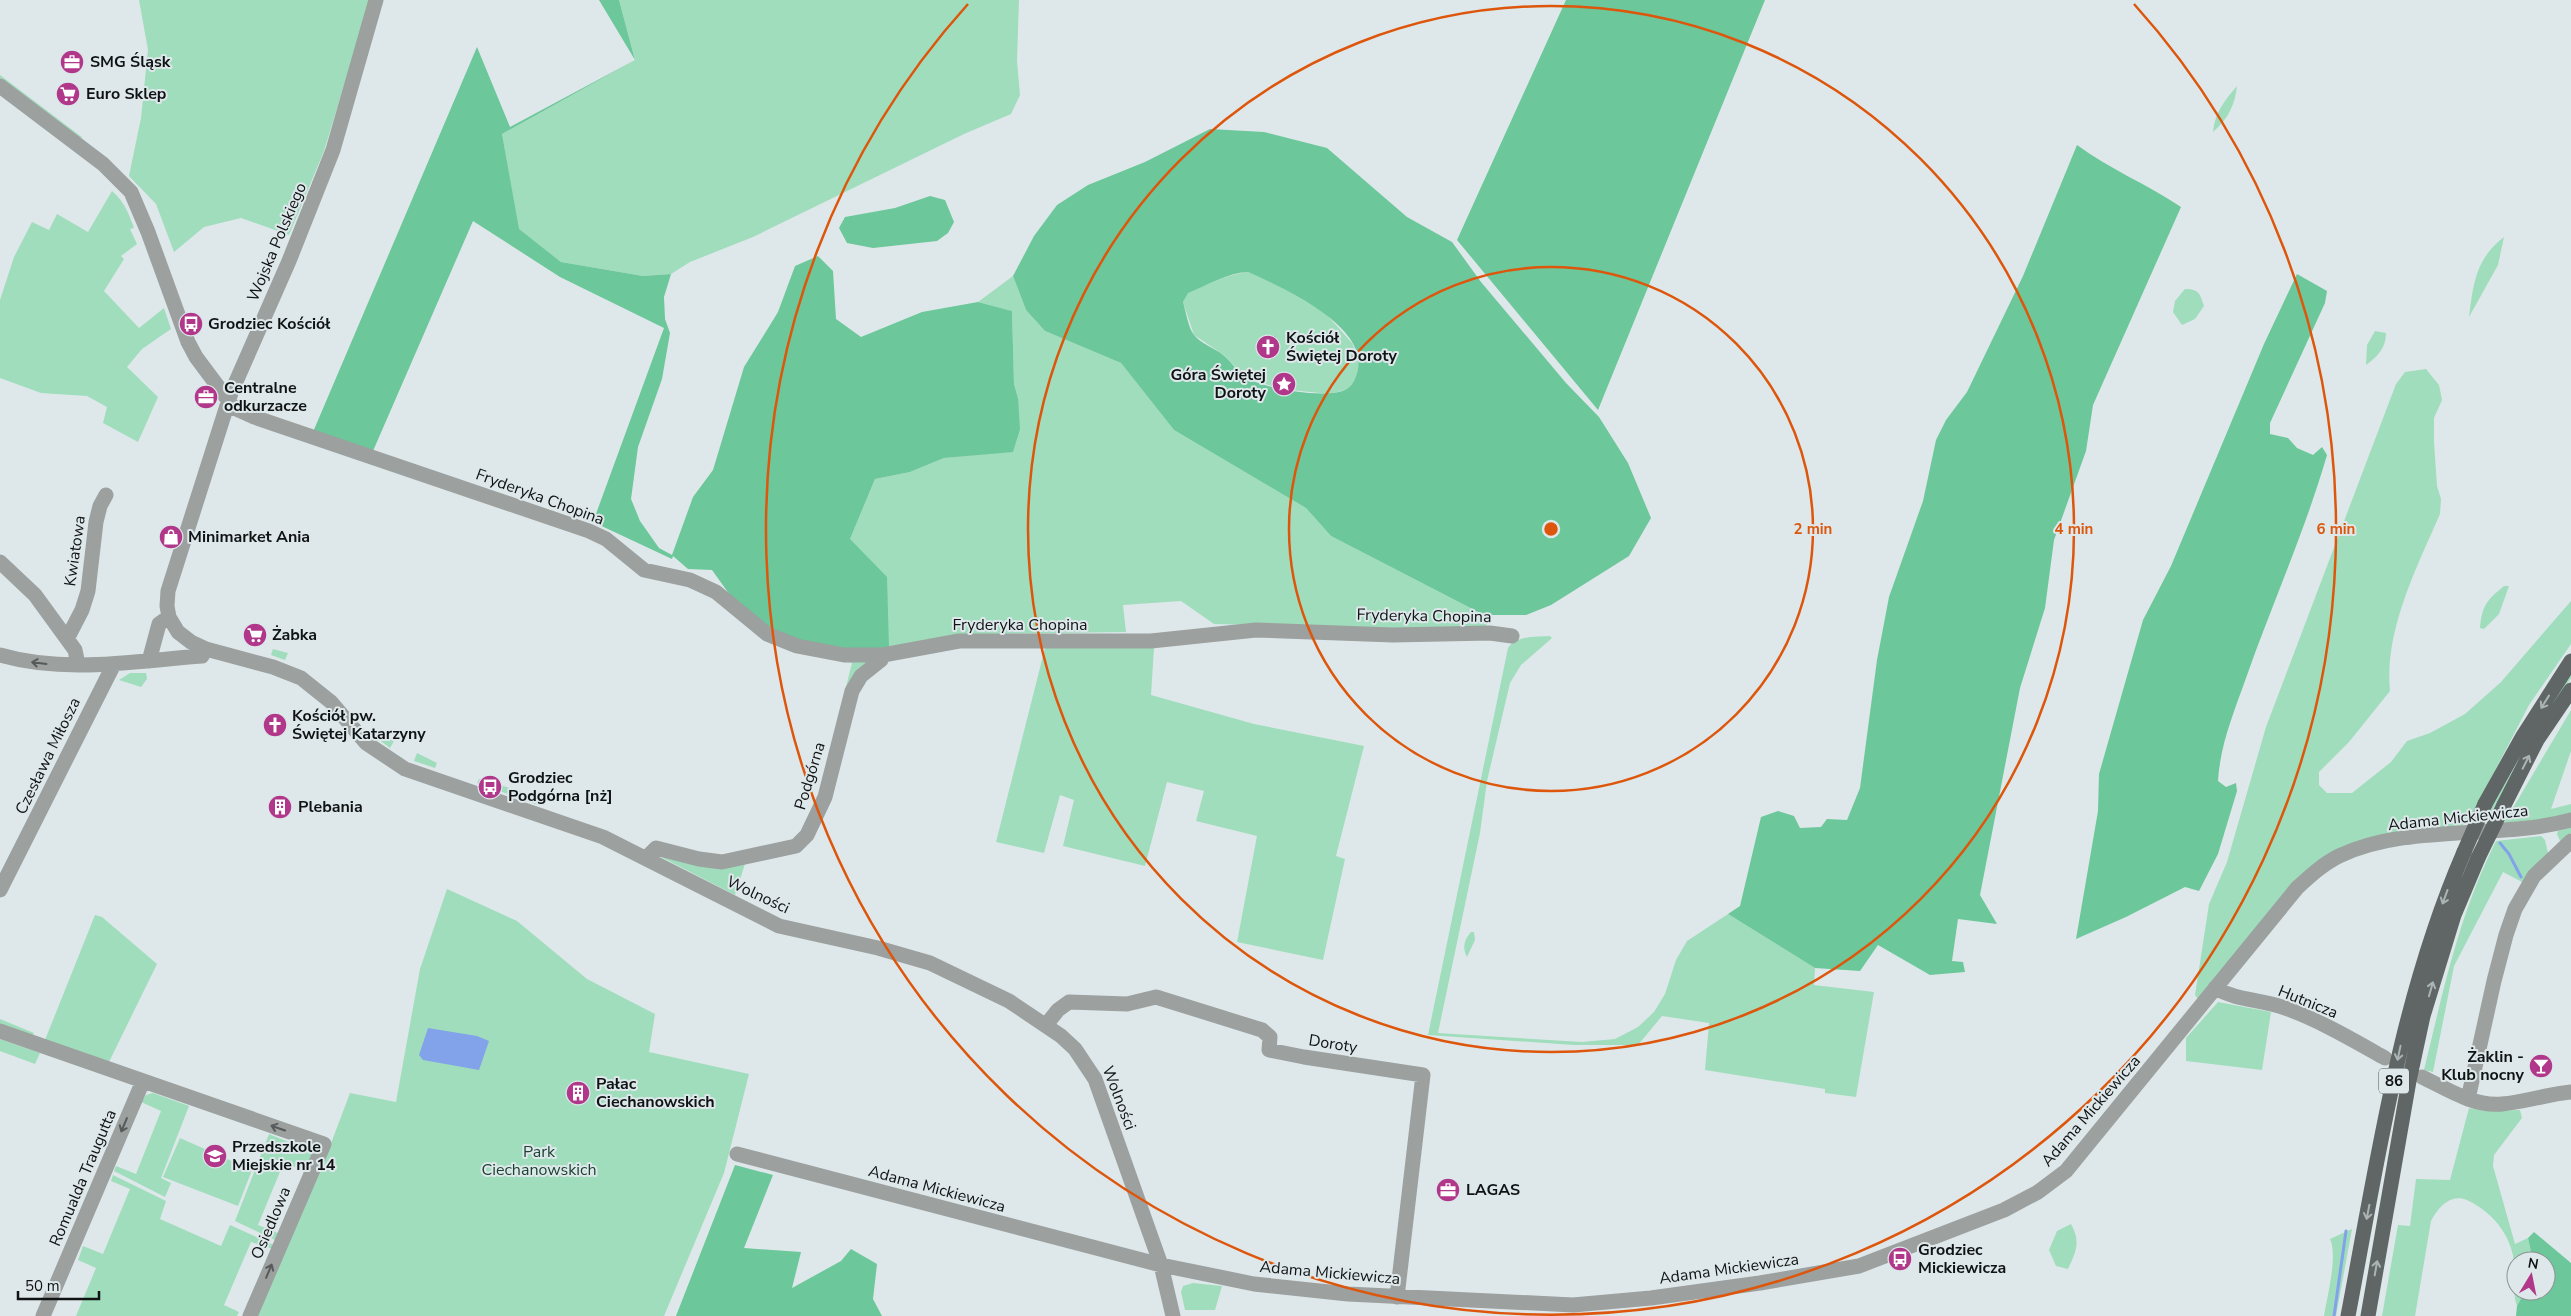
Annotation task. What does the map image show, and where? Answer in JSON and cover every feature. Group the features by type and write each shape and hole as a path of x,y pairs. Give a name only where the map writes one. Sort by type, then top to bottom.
{"main road":[{"name":"86","path":"2348,1316 2406,1022 2422,963 2447,891 2485,804 2523,736 2571,661"},
{"name":"86","path":"2368,1316 2409,1081 2423,1016 2454,915 2478,858 2537,740 2571,690"}],"street":[{"name":"Wojska Polskiego","path":"169,617 167,606 168,591 228,400 289,261 333,150 376,0"},
{"name":"Fryderyka Chopina","path":"0,86 103,164 131,192 148,232 188,342 196,357 234,408 254,417 590,531 606,539 644,570 690,580 716,592 767,634 797,646 844,655 883,655 959,641 1151,641 1256,630 1393,634 1490,633 1512,636"},
{"name":"Kwiatowa","path":"67,639 82,610 88,591 96,522 100,506 106,495"},
{"path":"0,562 29,588 75,650 78,664"},
{"name":"Wolności","path":"169,617 178,632 191,642 206,649 273,667 301,678 331,702 366,743 404,769 577,827 646,858 779,926 892,952 930,963 1007,999 1046,1025 1075,1049 1095,1079 1161,1265 1173,1316"},
{"path":"149,661 159,624 169,617"},
{"path":"0,654 50,664 114,664 202,656 206,649"},
{"name":"Podgórna","path":"646,858 656,848 699,859 722,862 796,846 807,836 825,797 852,692 861,676 881,660 883,655"},
{"name":"Czesława Miłosza","path":"0,890 114,664"},
{"name":"Adama Mickiewicza","path":"737,1154 1161,1265 1281,1288 1397,1297 1573,1305 1651,1298 1815,1275 1859,1266 2004,1210 2038,1192 2066,1171 2297,888 2318,869 2338,857 2364,846 2417,837 2548,826 2571,820"},
{"path":"2548,826 2555,844 2566,845"},
{"path":"2468,1099 2494,981 2515,909 2534,876 2566,845"},
{"name":"Hutnicza","path":"2215,988 2228,995 2282,1007 2304,1015 2385,1058"},
{"name":"Doroty","path":"1046,1025 1058,1010 1069,1002 1127,1004 1156,998 1262,1030 1270,1037 1269,1050 1423,1075 1397,1297"},
{"path":"0,1030 143,1081"},
{"path":"2422,1077 2468,1099 2500,1105 2571,1092"},
{"name":"Osiedlowa","path":"143,1081 324,1144 250,1316"},
{"name":"Romualda Traugutta","path":"43,1316 143,1081"}],"green space":[{"path":"139,0 370,0 324,151 289,235 241,218 204,227 174,252 156,204 129,176 141,118 148,50"},
{"path":"599,0 619,0 635,60"},
{"path":"619,0 1019,0 1017,61 1020,95 1011,114 964,134 753,237 690,262 671,274 643,276 561,262 518,229 502,134 635,60"},
{"path":"1566,0 1765,0 1598,410 1457,240"},
{"path":"477,47 510,127 635,60 502,134 519,229 561,262 643,276 671,274 664,297 665,319 670,333 662,379 638,447 631,499 640,521 659,548 672,555 693,497 713,470 744,367 778,312 795,266 818,256 833,271 836,319 861,337 922,312 978,302 1012,311 1014,384 1018,398 1020,429 1013,452 944,458 910,472 875,479 850,539 887,577 889,648 865,652 790,641 740,609 712,570 688,569 673,556 672,559 593,522 664,328 560,277 473,221 373,451 313,432"},
{"path":"0,75 83,138 77,137 0,78"},
{"path":"2237,86 2235,99 2230,111 2213,132 2218,112"},
{"path":"1210,129 1264,132 1327,148 1407,217 1452,242 1481,282 1566,383 1599,417 1628,463 1651,518 1629,556 1551,605 1526,615 1484,615 1331,536 1306,508 1174,430 1121,363 1045,331 1026,310 1013,276 1034,236 1057,205 1088,185 1145,162","holes":["1248,272 1299,297 1318,309 1336,323 1349,337 1357,353 1358,369 1357,375 1347,389 1326,393 1295,392 1253,381 1238,371 1222,354 1194,335 1183,302 1188,293 1225,277"]},
{"path":"2077,145 2102,162 2181,207 2093,405 2086,451 2054,540 2045,608 2020,688 1980,895 1997,924 1958,919 1952,961 1963,962 1965,972 1930,975 1878,945 1860,971 1815,968 1728,914 1740,906 1761,817 1778,811 1794,816 1800,828 1821,827 1827,819 1847,820 1860,788 1877,660 1889,597 1923,501 1936,440 1946,420 1967,392 2023,276"},
{"path":"112,191 123,203 128,213 134,228 130,229 137,244 121,256 124,259 104,291 139,328 164,308 171,329 142,349 127,367 158,397 138,442 103,423 107,407 87,396 41,393 0,378 0,300 14,257 32,222 49,230 57,214 88,232"},
{"path":"930,196 945,200 954,222 948,233 937,241 873,248 847,243 839,228 845,217 895,208"},
{"path":"2504,237 2498,265 2469,317 2474,283 2478,272 2487,254"},
{"path":"1248,272 1289,289 1311,303 1329,317 1352,343 1360,360 1357,377 1348,389 1330,394 1280,389 1245,377 1224,355 1194,335 1183,302 1188,292 1225,277"},
{"path":"2297,274 2327,291 2325,303 2270,423 2270,434 2288,438 2297,448 2313,455 2322,447 2327,455 2309,512 2232,716 2222,754 2218,781 2226,787 2236,783 2237,791 2218,854 2199,891 2185,887 2126,917 2076,939 2098,811 2099,774 2143,620 2171,566 2264,344"},
{"path":"1013,276 1026,310 1045,331 1121,363 1174,430 1306,508 1331,536 1484,615 1488,631 1214,624 1181,601 1123,605 1126,632 979,634 889,648 850,539 875,479 910,472 944,458 1013,451 1018,398 1014,384 1012,311 978,302"},
{"path":"2185,289 2196,291 2204,306 2195,319 2182,325 2173,312 2175,301"},
{"path":"2375,331 2386,333 2385,343 2378,355 2366,365 2367,345"},
{"path":"2426,369 2439,385 2442,400 2434,418 2437,486 2441,499 2440,514 2412,577 2397,623 2389,668 2390,691 2349,742 2319,772 2319,785 2327,793 2352,793 2391,762 2407,741 2430,733 2465,714 2501,682 2571,601 2571,644 2529,705 2471,817 2460,828 2319,863 2202,997 2197,998 2195,995 2209,904 2227,862 2266,727 2396,384 2405,372"},
{"path":"2504,586 2509,586 2499,614 2484,629 2480,628 2486,604"},
{"path":"1550,636 1552,638 1521,665 1510,683 1487,781 1480,833 1438,1033 1582,1042 1615,1039 1638,1027 1654,1012 1665,994 1676,960 1687,941 1728,914 1815,968 1814,985 1874,992 1856,1097 1825,1093 1825,1089 1705,1070 1709,1023 1662,1016 1638,1045 1574,1045 1428,1035 1508,648 1521,639"},
{"path":"1045,648 1154,648 1151,695 1254,724 1364,746 1336,856 1345,859 1323,960 1237,942 1257,836 1196,821 1204,791 1167,782 1145,866 1063,846 1074,800 1060,795 1044,853 996,842"},
{"path":"273,649 288,653 285,660 271,655"},
{"path":"875,658 844,695 852,663 837,659"},
{"path":"2571,671 2571,678 2491,813 2489,811"},
{"path":"130,673 146,673 147,679 141,687 119,680"},
{"path":"2571,710 2571,751 2551,809 2571,804 2571,814 2548,821 2504,823"},
{"path":"380,735 394,741 390,748 378,739"},
{"path":"417,753 437,763 435,768 414,761"},
{"path":"479,779 544,798 541,806 477,783"},
{"path":"2571,827 2571,833 2563,841 2560,841 2557,834 2558,831"},
{"path":"2541,836 2545,840 2548,853 2524,883 2503,872 2454,966 2433,1072 2424,1070 2445,983 2462,925 2483,869 2496,841"},
{"path":"662,855 745,864 735,895 661,857"},
{"name":"Park Ciechanowskich","path":"447,889 517,921 587,979 655,1014 649,1052 749,1074 724,1173 664,1316 254,1316 330,1146 350,1093 396,1102 420,969"},
{"path":"95,915 102,917 157,964 109,1062 45,1040"},
{"path":"1471,932 1474,932 1475,940 1467,957 1464,944"},
{"path":"2218,1002 2271,1012 2262,1070 2186,1061 2186,1038"},
{"path":"0,1019 34,1033 32,1037 0,1025"},
{"path":"0,1039 40,1053 35,1064 0,1051"},
{"path":"153,1093 189,1106 161,1178 171,1183 165,1197 114,1171 116,1166 136,1174 161,1111 141,1102 146,1095"},
{"path":"2469,1108 2485,1111 2520,1110 2522,1118 2494,1155 2493,1166 2515,1244 2528,1238 2531,1251 2512,1251 2503,1230 2487,1213 2467,1200 2455,1198 2450,1200 2437,1211 2431,1221 2415,1316 2382,1316 2398,1225 2410,1226 2416,1179 2450,1180"},
{"path":"269,1134 313,1152 306,1172 284,1162 258,1225 278,1233 275,1240 235,1221"},
{"path":"180,1138 252,1170 238,1206 163,1177"},
{"path":"735,1165 773,1175 744,1248 801,1252 792,1288 841,1261 851,1249 877,1264 873,1299 882,1316 676,1316"},
{"path":"113,1175 166,1201 160,1219 221,1246 230,1225 274,1245 273,1249 251,1242 224,1305 239,1312 237,1316 76,1316 96,1268 78,1260 83,1246 103,1254 130,1189 111,1181"},
{"path":"2071,1224 2077,1242 2068,1269 2056,1266 2049,1250 2057,1231"},
{"path":"2352,1229 2336,1316 2324,1316 2333,1256 2330,1239"},
{"path":"2534,1232 2571,1263 2571,1316 2516,1316 2520,1301 2556,1301 2556,1251 2531,1251 2528,1238"},
{"path":"1193,1283 1222,1286 1215,1310 1185,1310 1181,1292 1183,1286"}],"water":[{"path":"428,1028 477,1036 489,1041 479,1070 423,1060 419,1055"}],"waterway":[{"path":"2500,843 2509,854 2521,877"},
{"path":"2334,1316 2346,1231"}],"place":[{"name":"SMG Śląsk","path":"72,62"},
{"name":"Euro Sklep","path":"68,94"},
{"name":"Grodziec Kościół","path":"191,324"},
{"name":"Kościół Świętej Doroty","path":"1268,347"},
{"name":"Góra Świętej Doroty","path":"1284,384"},
{"name":"Centralne odkurzacze","path":"206,397"},
{"name":"Minimarket Ania","path":"171,537"},
{"name":"Żabka","path":"255,635"},
{"name":"Kościół pw. Świętej Katarzyny","path":"275,725"},
{"name":"Grodziec Podgórna [nż]","path":"490,787"},
{"name":"Plebania","path":"280,807"},
{"name":"Żaklin - Klub nocny","path":"2541,1066"},
{"name":"Pałac Ciechanowskich","path":"578,1093"},
{"name":"Przedszkole Miejskie nr 14","path":"215,1156"},
{"name":"LAGAS","path":"1448,1190"},
{"name":"Grodziec Mickiewicza","path":"1900,1259"}]}
